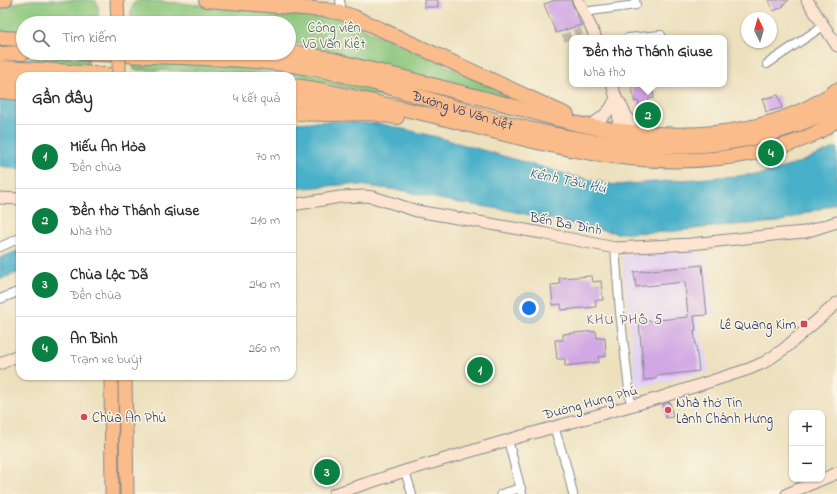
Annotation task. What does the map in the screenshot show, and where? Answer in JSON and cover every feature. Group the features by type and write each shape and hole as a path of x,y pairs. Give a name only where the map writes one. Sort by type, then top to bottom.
{"highway":[{"path":"0,1 5,0"},
{"name":"Đường Võ Văn Kiệt","path":"206,0 341,6 562,112 617,149 657,168 699,167 766,160 800,150 837,130"},
{"path":"0,38 16,39"},
{"path":"0,54 16,53"},
{"name":"Đường Võ Văn Kiệt","path":"296,53 385,73 583,125"},
{"name":"Đường Võ Văn Kiệt","path":"232,60 277,63 318,70 378,85 534,130 671,161 706,160 742,156 771,150 816,133 837,120"},
{"path":"0,68 69,72"},
{"name":"Đường Võ Văn Kiệt","path":"296,87 339,93 375,103 456,121 547,145 617,149 634,132 673,134 710,133 760,126 797,113 837,90"},
{"path":"0,91 16,93"},
{"name":"Đường Võ Văn Kiệt","path":"296,113 372,113 418,121 543,154 617,149 644,145 698,146 740,141 788,129 821,115 837,106"},
{"path":"418,121 456,121"},
{"path":"634,132 637,139 644,145"}],"main road":[{"path":"109,0 110,16"},
{"path":"117,0 118,16"},
{"path":"125,0 126,16"},
{"path":"110,60 111,72"},
{"path":"118,72 122,60"},
{"path":"0,81 16,82"},
{"path":"296,100 355,107 372,113"},
{"path":"111,380 112,494"},
{"path":"125,380 126,494"}],"street":[{"path":"578,0 594,35"},
{"path":"583,12 636,4 635,0"},
{"path":"806,0 837,46"},
{"path":"767,64 823,26"},
{"path":"613,87 619,113 617,149"},
{"path":"583,125 604,117 612,106 616,97"},
{"path":"616,97 634,132"},
{"name":"Bến Ba Đình","path":"296,204 340,197 369,197 417,211 542,233 615,248 691,244 805,232 837,222"},
{"path":"0,198 16,199"},
{"path":"0,247 16,240"},
{"path":"615,248 620,312 632,406"},
{"path":"0,299 16,293"},
{"name":"Đường Hưng Phú","path":"334,494 508,440 632,406 758,366 784,350 837,304"},
{"path":"0,364 16,356"},
{"path":"554,427 567,468 573,494"},
{"path":"501,494 522,491 508,440"},
{"path":"405,471 412,494"},
{"path":"787,494 837,473"}],"shaded area":[{"path":"692,249 708,259 714,313 711,316 698,318 710,371 636,388 622,255"}],"green space":[{"path":"29,0 95,0 98,5 98,14 97,16 16,16 16,32 0,31 0,7"},
{"name":"Công viên Võ Văn Kiệt","path":"141,0 338,17 552,113 393,68 296,44 296,16 131,16 134,3"},
{"path":"10,58 16,58 16,60 88,60 88,65 10,62"},
{"path":"134,61 254,67 294,72 232,72 134,70"},
{"path":"296,72 318,75 404,97 403,101 377,96 328,83 296,79"}],"water":[{"path":"0,98 16,100 16,168 0,166"},
{"name":"Kênh Tàu Hủ","path":"338,121 381,124 437,137 572,176 615,185 762,174 793,165 837,147 837,203 779,222 719,226 668,232 617,233 501,209 453,202 405,191 351,184 296,189 296,123"},
{"path":"16,252 16,273 0,279 0,258"}],"building":[{"path":"424,0 438,0 438,7 424,7"},
{"path":"556,0 571,0 581,25 556,33 544,4"},
{"path":"768,0 789,0 783,5 784,6 773,11"},
{"path":"632,87 652,87 654,98 648,99 655,120 645,123 638,101 635,102"},
{"path":"778,95 782,108 766,112 763,99"},
{"path":"702,265 707,315 694,316 696,330 694,330 699,371 656,376 656,379 644,380 639,322 688,317 685,282 636,287 634,272"},
{"path":"592,276 593,282 601,281 603,300 595,300 596,307 561,310 561,304 553,305 551,285 560,284 559,278"},
{"path":"596,331 597,338 605,337 606,356 598,357 599,362 565,366 565,359 557,359 555,340 563,340 563,334"},
{"path":"478,361 488,365 482,379 472,376"},
{"name":"Nhà thờ Tin Lành Chánh Hưng","path":"670,402 673,417 666,418 663,404"}],"tunnel":[{"path":"571,35 584,30"},
{"path":"563,38 569,36"}],"place":[{"name":"Đền thờ Thánh Giuse","path":"648,115"},
{"name":"An Bình","path":"771,153"},
{"name":"Lê Quang Kim","path":"804,324"},
{"name":"Miếu An Hòa","path":"480,370"},
{"name":"Nhà thờ Tin Lành Chánh Hưng","path":"668,410"},
{"name":"Chùa An Phú","path":"84,417"},
{"name":"Chùa Lộc Dã","path":"327,472"}],"district":[{"name":"KHU PHỐ 5","path":"625,319"}]}
